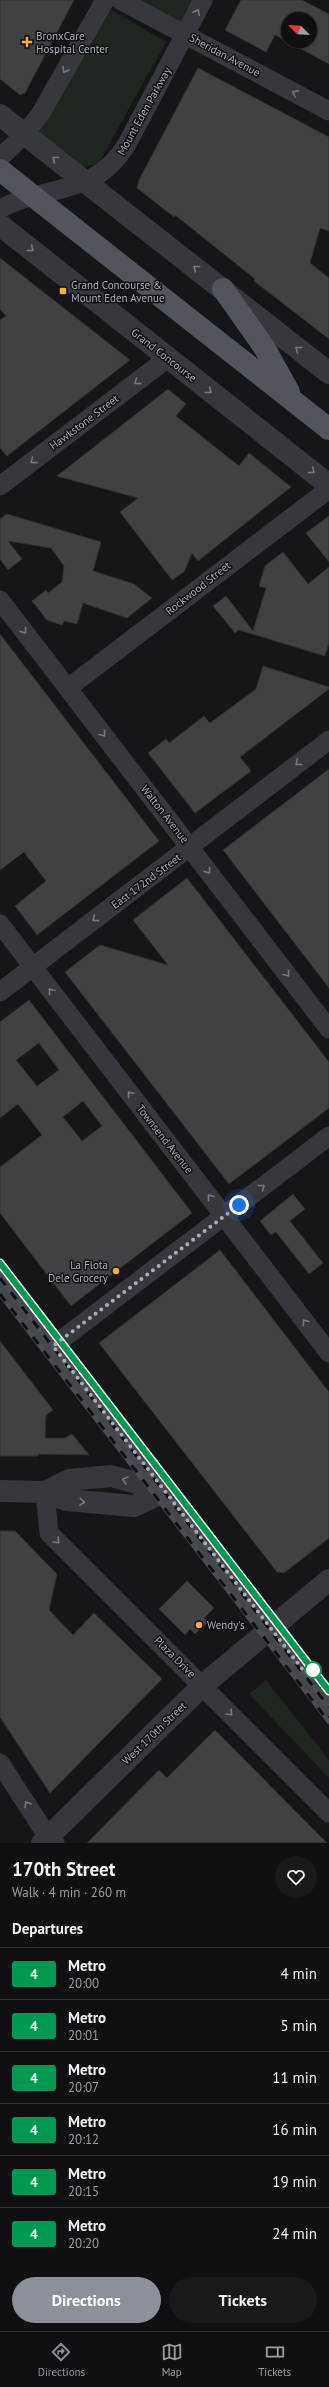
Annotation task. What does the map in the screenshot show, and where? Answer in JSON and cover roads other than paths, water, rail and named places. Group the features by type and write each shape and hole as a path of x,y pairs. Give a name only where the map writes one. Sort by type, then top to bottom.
{"main road":[{"path":"0,170 329,428"},
{"path":"223,289 264,347 295,402"},
{"path":"0,1277 271,1627 329,1705"}],"street":[{"path":"0,158 24,135 41,113 105,0"},
{"name":"Sheridan Avenue","path":"120,0 329,111"},
{"name":"Mount Eden Parkway","path":"0,210 33,197 86,183 106,171 119,156 203,0"},
{"path":"0,115 329,373"},
{"name":"Grand Concourse","path":"0,225 329,485"},
{"name":"Hawkstone Street","path":"0,486 168,358"},
{"name":"Rockwood Street","path":"68,688 329,489"},
{"name":"Walton Avenue","path":"0,600 329,1028"},
{"name":"East 172nd Street","path":"0,992 329,740"},
{"name":"Townsend Avenue","path":"0,924 329,1353"},
{"path":"53,1346 329,1136"},
{"path":"0,1492 45,1492 66,1500 134,1506 166,1491"},
{"name":"Plaza Drive","path":"45,1492 49,1533 203,1685 329,1813"},
{"name":"West 170th Street","path":"48,1841 203,1685 329,1580"},
{"path":"0,1763 48,1841"}],"railway":[{"path":"0,1263 329,1691"},
{"path":"0,1278 329,1707"},
{"path":"0,1294 329,1722"}],"metro line":[{"name":"4","path":"0,1263 329,1691"}],"place":[{"name":"BronxCare Hospital Center","path":"27,42"},
{"name":"Grand Concourse & Mount Eden Avenue","path":"63,291"},
{"name":"La Flota Dele Grocery","path":"116,1271"},
{"name":"Wendy's","path":"199,1625"}]}
